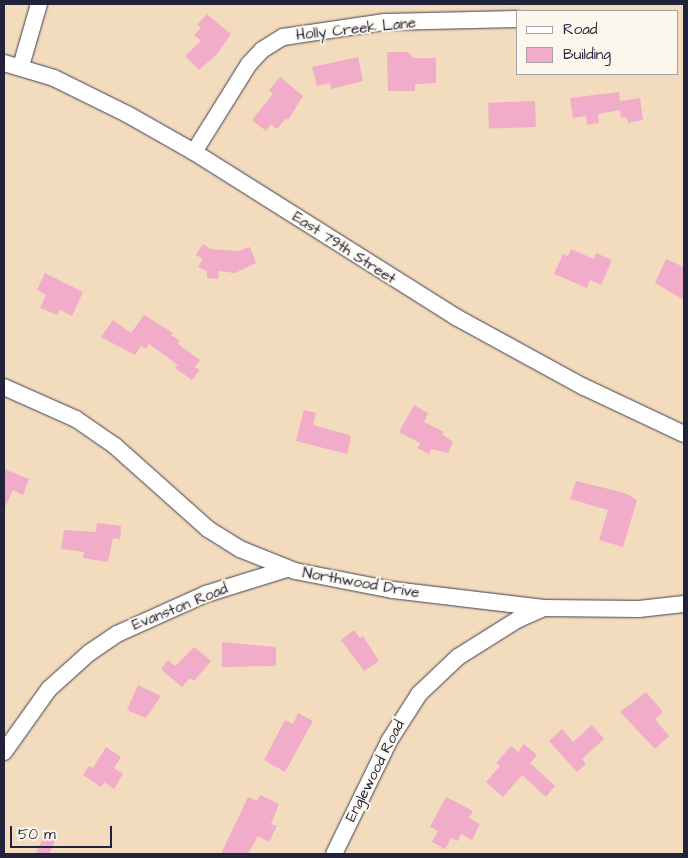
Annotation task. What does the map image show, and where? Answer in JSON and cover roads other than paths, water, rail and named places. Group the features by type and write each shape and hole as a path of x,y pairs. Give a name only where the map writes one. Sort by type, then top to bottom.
{"street":[{"path":"21,66 39,4"},
{"name":"Holly Creek Lane","path":"194,152 249,64 262,50 283,37 385,22 516,19"},
{"name":"East 79th Street","path":"4,63 21,66 93,98 194,152 456,317 584,387 684,434"},
{"name":"Northwood Drive","path":"4,386 76,419 115,446 208,529 240,549 288,569 377,588 544,608 639,609 684,604"},
{"name":"Evanston Road","path":"4,752 49,689 89,653 117,634 206,594 288,569"},
{"name":"Englewood Road","path":"334,854 388,741 419,694 458,657 517,620 544,608"}]}
